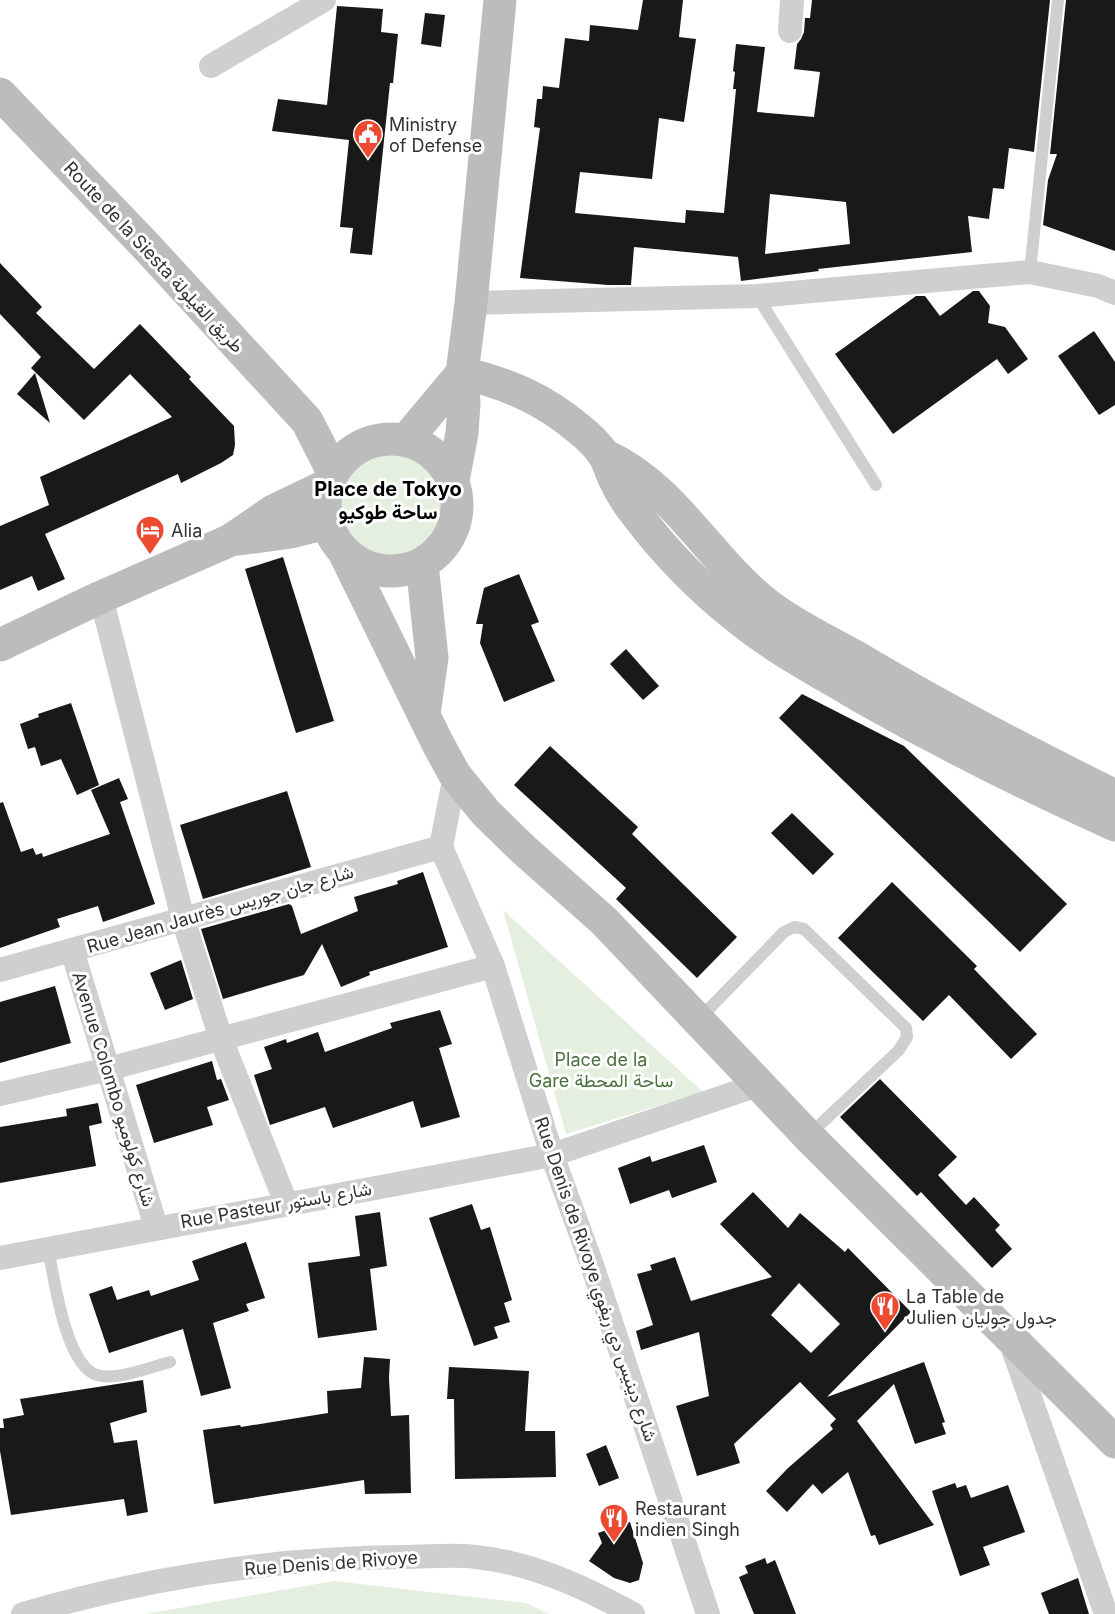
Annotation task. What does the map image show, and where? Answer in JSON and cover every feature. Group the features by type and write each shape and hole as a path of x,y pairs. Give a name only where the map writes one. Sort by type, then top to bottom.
{"main road":[{"path":"453,481 462,433 464,403 462,373 501,0"},
{"name":"Route de la Siesta طريق القيلولة","path":"0,94 146,246 307,421 338,470"},
{"path":"406,440 462,373"},
{"path":"462,373 515,388 539,400 585,434 604,455 613,476 636,515 706,590 768,641 916,728 996,770 1115,825"},
{"path":"0,645 101,597 231,540 338,470 369,442 387,439 406,440 426,449 442,463 453,481 457,499 453,528 438,552 422,564 402,571 382,571 362,565 345,554"},
{"path":"604,455 621,462 650,483 743,584 769,606 943,707 1115,796"},
{"path":"338,470 324,504 326,523 333,539 345,554 455,775 486,813 604,921 808,1136 1115,1442"},
{"path":"231,540 291,532 326,523"},
{"path":"422,564 432,658 424,714"}],"street":[{"path":"211,66 324,0"},
{"path":"790,31 792,0"},
{"path":"471,303 757,296 1030,272 1098,286 1115,293"},
{"path":"101,597 183,920 221,1039 286,1203"},
{"path":"441,847 455,775"},
{"name":"Rue Jean Jaurès شارع جان جوريس","path":"0,970 441,847"},
{"name":"Rue Denis de Rivoye شارع دينيس دي ريفوي","path":"441,847 493,966 552,1155 592,1265 708,1614"},
{"name":"Avenue Colombo شارع كولومبو","path":"72,950 156,1227"},
{"path":"0,1094 108,1070 493,966"},
{"path":"552,1155 758,1085"},
{"name":"Rue Pasteur شارع باستور","path":"0,1258 156,1227 552,1155"},
{"path":"1009,1335 1106,1614"},
{"name":"Rue Denis de Rivoye","path":"23,1614 77,1598 215,1571 363,1557 476,1557 540,1570 597,1594 633,1614"}],"lane":[{"path":"1030,272 1058,0"},
{"path":"757,296 876,485"},
{"path":"698,1020 784,932 794,927 804,929 906,1028 907,1037 899,1050 808,1136"},
{"path":"48,1248 62,1320 70,1342 85,1368 97,1375 117,1376 170,1362"}],"green space":[{"name":"Place de Tokyo ساحة طوكيو","path":"391,450 412,454 429,466 441,483 445,504 441,525 429,542 412,554 391,558 370,554 353,542 341,525 337,504 341,483 353,466 370,454"},
{"name":"Place de la Gare ساحة المحطة","path":"503,910 703,1092 566,1134"},
{"path":"334,1581 526,1603 549,1614 145,1614"}],"building":[{"path":"643,0 683,0 679,37 696,39 684,122 659,118 652,179 580,172 575,213 685,223 686,210 724,213 736,89 733,89 735,72 733,71 736,44 765,47 757,112 814,117 820,72 794,69 797,44 804,32 805,18 810,18 812,0 1050,0 1034,152 1009,148 1004,189 993,188 989,219 968,216 972,252 818,269 819,271 741,281 738,257 634,247 631,285 520,278 540,128 534,127 537,99 542,99 543,86 559,88 565,38 589,41 590,25 638,30","holes":["770,194 846,202 850,244 765,254"]},
{"path":"1066,0 1115,0 1115,251 1043,225 1048,180 1057,154 1050,154"},
{"path":"337,6 383,9 381,32 398,34 393,83 390,83 372,255 350,253 353,228 340,227 349,140 272,131 278,99 327,105"},
{"path":"425,13 445,15 441,47 421,44"},
{"path":"0,263 42,307 36,313 94,369 140,324 234,426 233,455 221,463 181,483 178,474 45,534 65,579 38,591 32,576 0,590 0,526 49,505 40,477 172,417 130,374 84,420 31,368 41,357 0,314"},
{"path":"973,291 979,291 990,306 988,323 1005,327 1028,359 1008,374 997,359 893,434 835,354 916,296 925,296 940,316"},
{"path":"1094,331 1115,362 1115,405 1099,415 1058,356"},
{"path":"35,373 50,423 17,394"},
{"path":"283,557 334,721 296,733 245,569"},
{"path":"519,574 539,622 531,625 555,681 504,702 480,643 483,624 476,624 484,588"},
{"path":"626,649 659,686 643,700 610,664"},
{"path":"802,694 904,746 1067,904 1020,952 779,718"},
{"path":"71,703 99,785 77,795 61,759 41,766 35,747 28,749 20,724 39,717 38,714"},
{"path":"550,746 638,827 632,834 737,937 697,978 616,899 626,888 514,785"},
{"path":"119,778 128,799 120,802 155,904 103,922 98,906 57,919 60,927 0,948 0,803 3,802 21,852 33,848 36,855 42,853 43,857 110,834 91,790"},
{"path":"287,791 311,867 203,899 180,825"},
{"path":"792,813 834,854 813,875 771,833"},
{"path":"423,872 448,947 369,972 370,975 341,987 322,944 304,975 223,999 201,929 289,904 292,906 301,934 358,911 354,897 398,884 397,881"},
{"path":"892,882 977,966 974,969 1037,1034 1011,1059 949,995 923,1021 838,938"},
{"path":"181,960 193,999 165,1010 150,973"},
{"path":"55,986 71,1043 0,1063 0,1002"},
{"path":"440,1010 452,1044 439,1048 460,1117 421,1128 413,1101 333,1128 325,1107 270,1125 254,1075 272,1069 264,1047 286,1039 287,1043 318,1032 325,1052 392,1028 390,1023"},
{"path":"212,1061 217,1080 221,1079 229,1100 207,1107 213,1125 154,1143 136,1085"},
{"path":"880,1079 957,1157 938,1175 966,1205 974,1197 1000,1225 995,1230 1012,1249 992,1268 921,1192 917,1196 840,1117"},
{"path":"98,1103 102,1123 89,1126 96,1166 0,1183 0,1127 67,1116 66,1109"},
{"path":"704,1145 717,1182 672,1198 669,1190 630,1204 618,1168 650,1156 652,1162"},
{"path":"753,1192 788,1228 800,1213 845,1252 848,1248 911,1312 827,1397 924,1362 945,1422 942,1423 946,1434 915,1444 894,1384 857,1421 934,1525 879,1545 875,1535 871,1536 848,1472 822,1494 813,1484 787,1512 766,1491 788,1468 833,1429 830,1425 836,1419 800,1382 734,1444 740,1463 697,1476 676,1406 709,1396 699,1332 641,1350 636,1331 653,1325 637,1274 652,1270 650,1265 675,1257 691,1301 772,1277 720,1224","holes":["799,1283 840,1324 811,1353 771,1315"]},
{"path":"472,1204 481,1230 490,1227 512,1300 504,1303 510,1322 494,1327 498,1338 474,1346 429,1218"},
{"path":"380,1212 387,1266 370,1269 377,1330 318,1338 308,1263 360,1256 355,1216"},
{"path":"246,1242 265,1298 246,1304 249,1311 213,1323 231,1388 201,1396 183,1329 109,1353 89,1294 112,1286 117,1300 149,1290 151,1296 199,1280 192,1261"},
{"path":"364,1357 390,1359 391,1416 409,1415 411,1493 365,1494 364,1480 214,1504 203,1430 240,1425 241,1427 328,1413 327,1391 361,1388"},
{"path":"449,1367 529,1371 525,1431 555,1431 556,1477 455,1479 454,1399 447,1399"},
{"path":"143,1380 147,1412 110,1423 114,1443 137,1440 148,1512 127,1516 124,1499 11,1515 0,1451 0,1428 4,1428 3,1419 24,1415 20,1399"},
{"path":"606,1445 619,1478 599,1486 586,1454"},
{"path":"955,1483 957,1488 966,1485 971,1498 1008,1485 1025,1532 983,1547 990,1565 960,1576 932,1491"},
{"path":"630,1522 643,1563 639,1580 630,1583 614,1578 589,1561 602,1543 598,1533"},
{"path":"765,1558 767,1564 775,1560 796,1614 754,1614 739,1577 748,1573 745,1566"},
{"path":"1078,1578 1089,1614 1049,1614 1041,1593"}],"place":[{"name":"Ministry of Defense","path":"368,160"},
{"name":"Alia","path":"150,556"},
{"name":"La Table de Julien جدول جوليان","path":"885,1332"},
{"name":"Restaurant indien Singh","path":"614,1544"}],"district":[{"name":"Place de Tokyo ساحة طوكيو","path":"388,500"}]}
